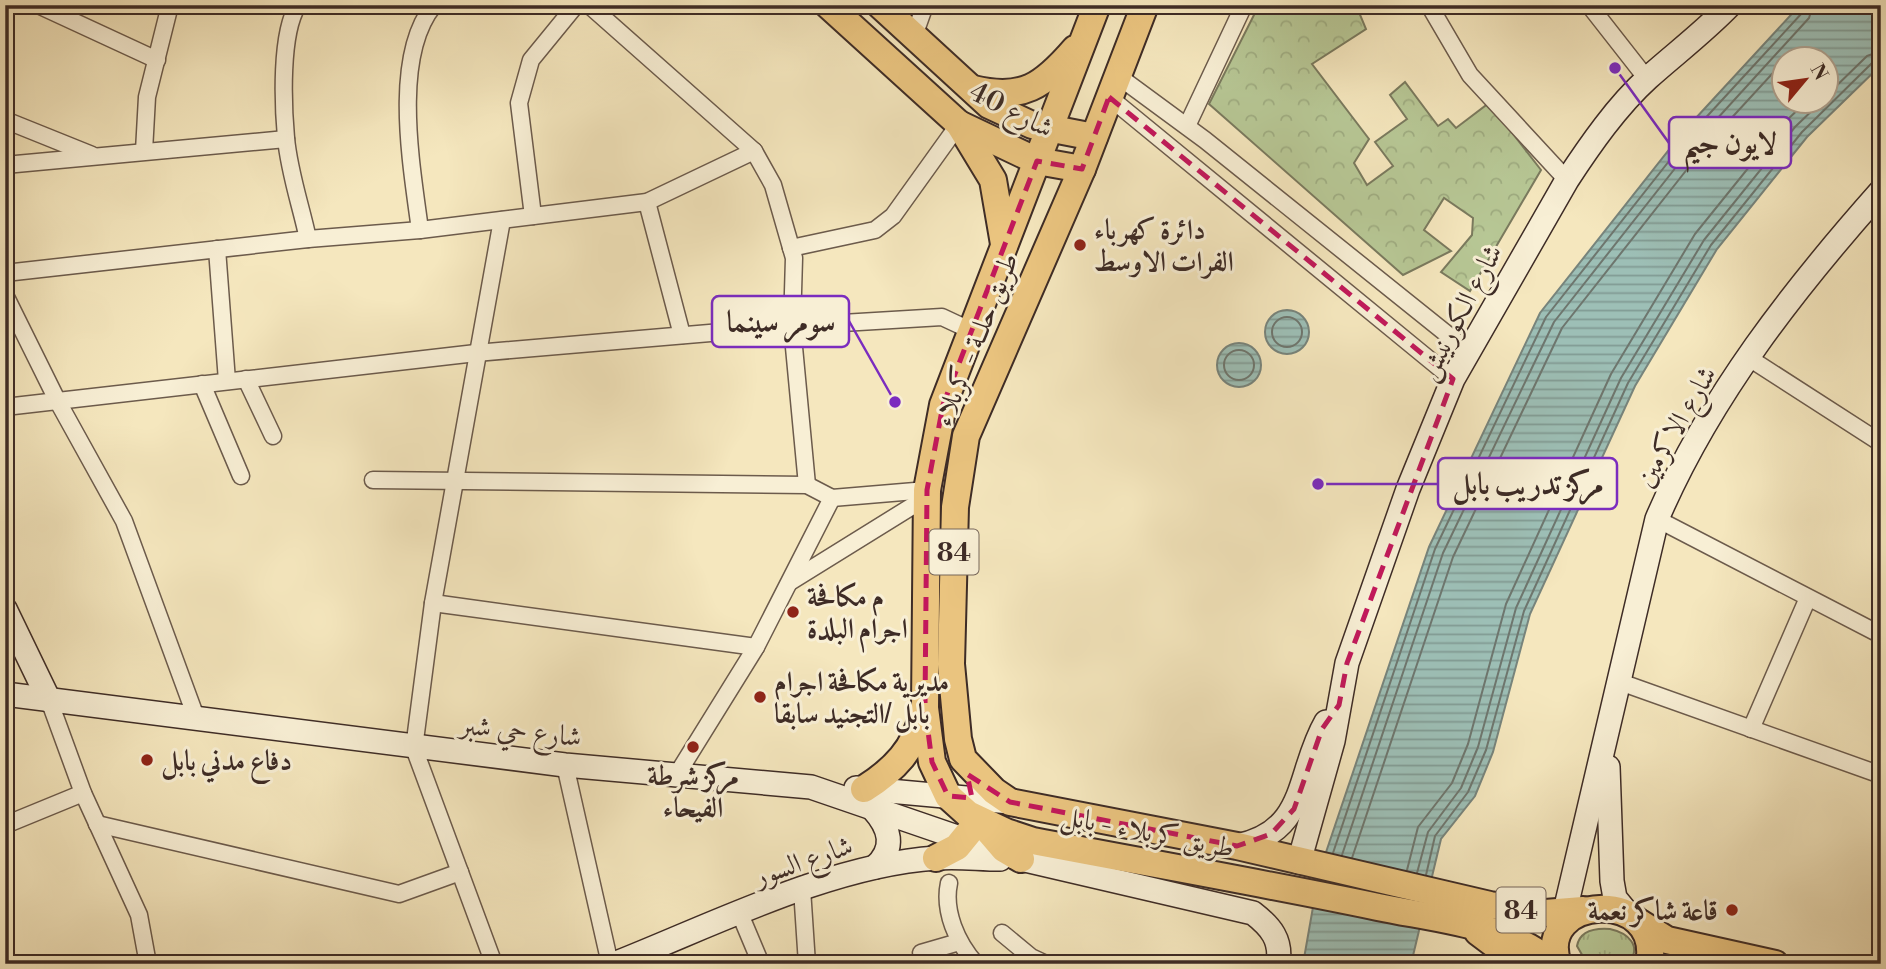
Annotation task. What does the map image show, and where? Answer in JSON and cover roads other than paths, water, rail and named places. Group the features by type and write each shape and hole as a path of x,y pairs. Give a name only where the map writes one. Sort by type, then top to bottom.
{"main road":[{"name":"شارع 40","path":"828,5 959,124 1037,161 1082,169"},
{"name":"شارع 40","path":"880,5 966,87 989,105 1048,130 1094,137"},
{"name":"طريق حلــة - كربلاء","path":"966,813 932,762 925,708 927,494 943,405 1097,5"},
{"name":"طريق حلــة - كربلاء","path":"966,813 963,759 958,739 951,664 955,508 966,436 1094,137 1121,92 1145,5"},
{"path":"966,87 999,93 1027,90 1056,71 1085,37"},
{"path":"959,124 993,180 1005,248"},
{"path":"868,799 905,756 925,708"},
{"name":"84","path":"963,759 994,791 1010,802 1237,846 1527,911 1559,944"},
{"path":"1010,802 1002,813 1006,832 1021,859"},
{"path":"936,858 951,852 966,813 1004,849 1021,859"},
{"name":"طريق كربلاء - بابل","path":"966,813 1006,832 1033,841 1309,892 1458,924"},
{"name":"84","path":"1458,924 1532,948 1559,944 1593,907 1635,919 1667,940 1775,964"},
{"path":"1635,919 1651,948 1649,964"},
{"path":"1458,924 1485,935 1498,947 1509,964"}],"street":[{"path":"38,5 157,60"},
{"path":"144,152 147,97 170,5"},
{"path":"298,5 292,15 285,52 286,139 308,239"},
{"path":"420,230 407,132 412,62 425,16 434,5"},
{"path":"533,216 519,103 531,60 576,5"},
{"path":"589,5 754,151 772,185 794,258 792,326 807,485"},
{"path":"914,36 925,5"},
{"path":"1187,126 1244,5"},
{"path":"1429,5 1470,75 1566,180"},
{"path":"1589,5 1647,79"},
{"name":"شارع الكورنيش","path":"1308,864 1347,663 1408,489 1453,379 1566,180 1647,79 1696,40 1730,5"},
{"path":"1121,92 1187,126 1468,351"},
{"path":"1121,92 1453,379"},
{"path":"5,120 94,156"},
{"path":"791,248 875,230 893,216 959,124"},
{"path":"5,165 286,139"},
{"path":"5,273 308,239 420,230 647,202 754,151"},
{"name":"شارع الاكرمين","path":"1559,944 1657,519 1690,450 1778,316 1878,201"},
{"path":"647,202 682,335"},
{"path":"494,964 414,748 433,603 502,220"},
{"path":"217,249 227,381"},
{"path":"5,295 57,400 124,521 197,720"},
{"path":"5,407 476,353 792,326 942,317 972,331"},
{"path":"1749,358 1881,443"},
{"path":"246,379 273,436"},
{"path":"202,384 241,476"},
{"path":"373,480 807,485 832,498 927,494"},
{"path":"788,583 927,494"},
{"path":"676,776 756,647 832,498"},
{"path":"1657,519 1807,600 1881,635"},
{"path":"1751,729 1807,600"},
{"path":"433,603 756,647"},
{"path":"5,608 49,700 83,793 139,915 148,964"},
{"path":"1620,682 1881,775"},
{"name":"شارع حي شبر","path":"5,694 414,748 676,776 811,787 868,799"},
{"path":"1237,846 1263,838 1285,822 1294,809 1322,729 1339,705"},
{"name":"شارع الاكرمين","path":"1609,732 1612,881 1615,898 1635,919"},
{"path":"565,765 612,964"},
{"path":"5,825 83,793"},
{"path":"868,799 966,813"},
{"path":"868,799 966,813 1010,802"},
{"path":"868,799 888,828 890,841 883,860 875,867"},
{"path":"97,824 399,894 460,872"},
{"name":"شارع السور","path":"612,964 802,889 875,867 936,858 1021,859 1253,913 1274,933 1279,945 1278,964"},
{"path":"949,883 946,897 960,942 976,964"},
{"path":"802,889 807,964"},
{"path":"740,914 761,964"},
{"path":"1003,933 1031,957 1046,964"},
{"path":"921,953 960,942"}],"water":[{"path":"1800,5 1881,5 1881,65 1840,105 1840,46 1770,46 1770,116 1829,116 1807,137 1717,249 1635,386 1530,614 1493,752 1475,796 1441,839 1411,964 1303,964 1319,873 1429,547 1540,313 1683,132"},
{"path":"1287,310 1302,317 1309,332 1302,347 1287,354 1272,347 1265,332 1272,317"},
{"path":"1239,343 1254,350 1261,365 1254,380 1239,387 1224,380 1217,365 1224,350"}],"place":[{"name":"لايون جيم","path":"1615,68"},
{"name":"دائرة كهرباء الفرات الاوسط","path":"1080,245"},
{"name":"سومر سينما","path":"895,402"},
{"name":"مركز تدريب بابل","path":"1318,484"},
{"name":"م مكافحة اجرام البلدة","path":"793,612"},
{"name":"مديرية مكافحة اجرام بابل /التجنيد سابقا","path":"760,697"},
{"name":"مركز شرطة الفيحاء","path":"693,747"},
{"name":"دفاع مدني بابل","path":"147,760"},
{"name":"قاعة شاكر نعمة","path":"1732,910"}]}
